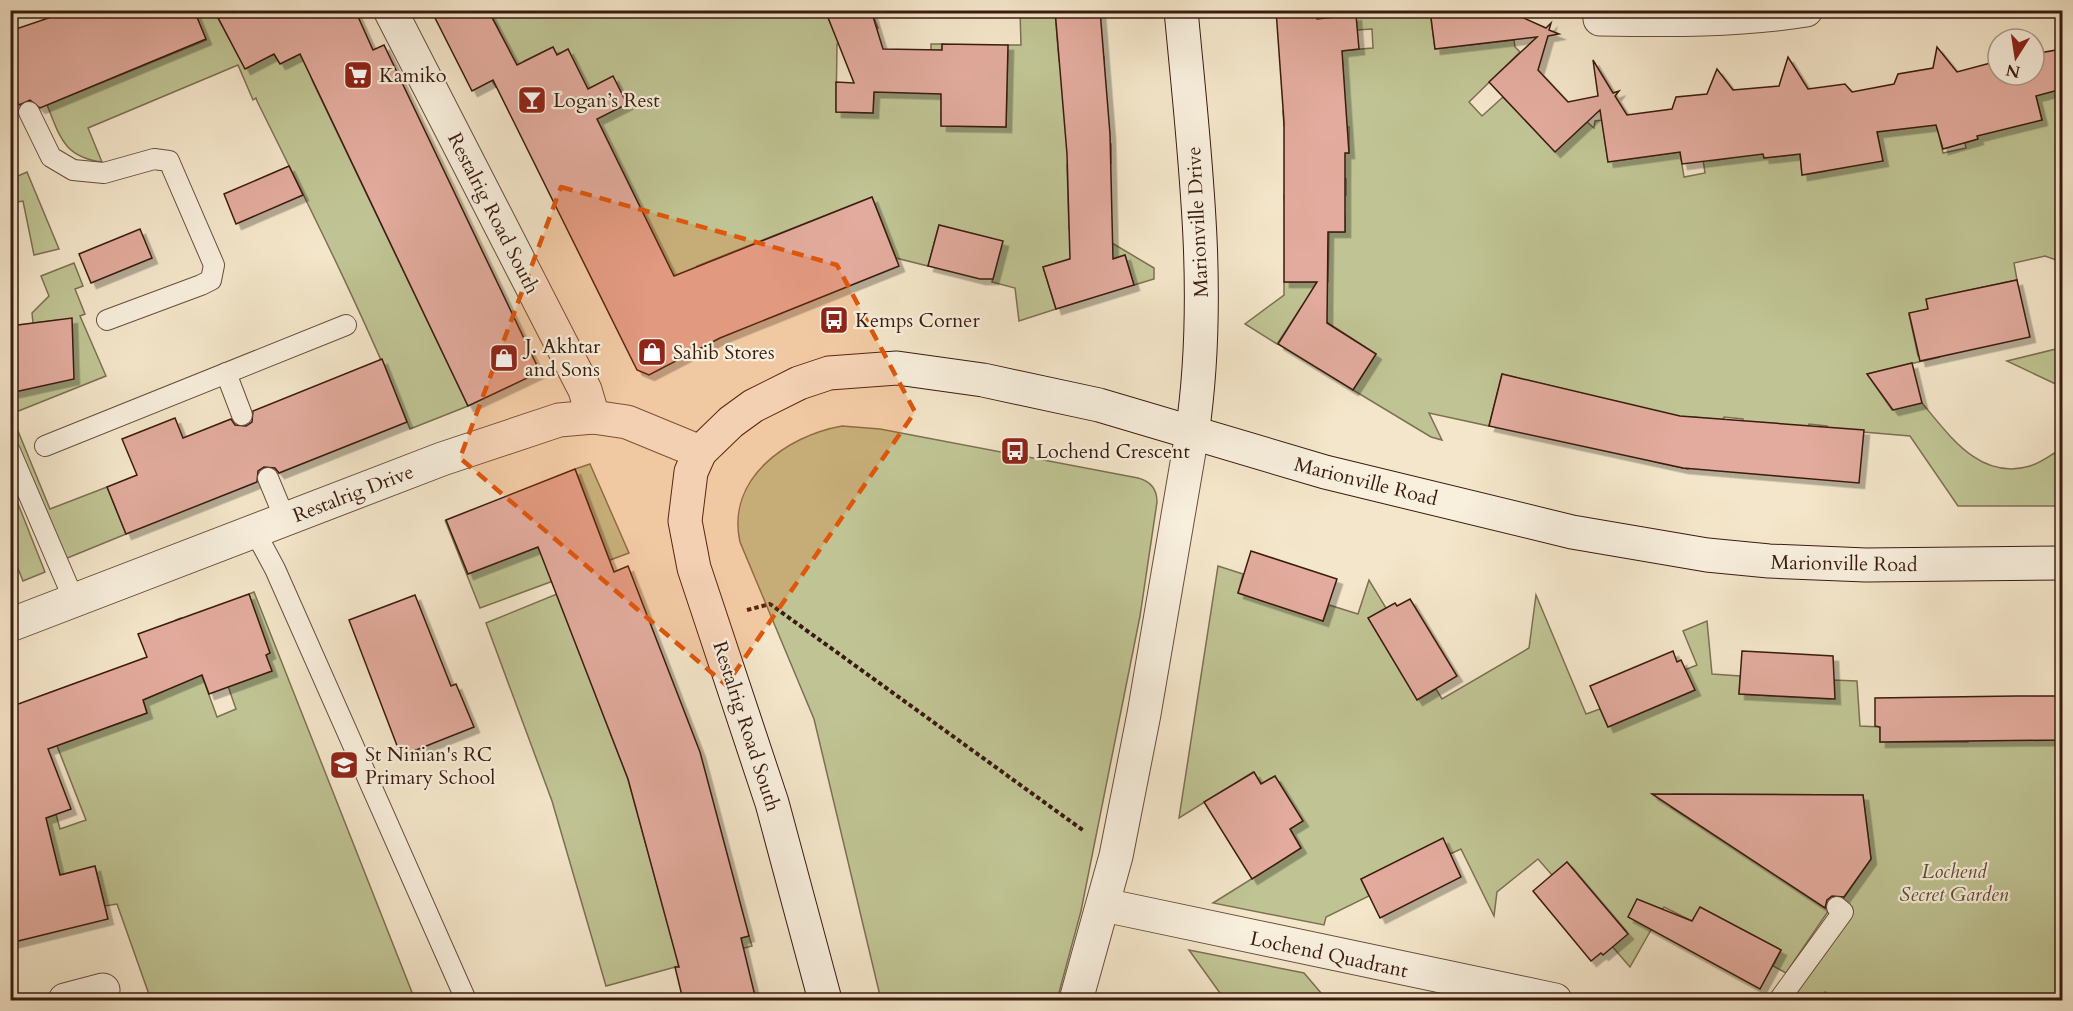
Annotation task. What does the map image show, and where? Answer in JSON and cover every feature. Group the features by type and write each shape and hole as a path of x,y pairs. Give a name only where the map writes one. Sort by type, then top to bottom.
{"street":[{"name":"Restalrig Road South","path":"390,10 585,390 593,417"},
{"name":"Marionville Drive","path":"1181,10 1200,229 1202,335 1192,434"},
{"path":"1599,10 1600,20 1746,17 1806,10"},
{"name":"Marionville Road","path":"700,452 731,422 781,390 830,374 866,368 897,368 935,372 1054,394 1325,472 1572,532 1650,547 1718,556 1811,564 2062,563"},
{"name":"Restalrig Drive","path":"10,625 442,459 559,420 593,417 627,422 700,452"},
{"path":"1076,1000 1104,905 1144,714 1192,434"},
{"name":"Restalrig Road South","path":"700,452 691,472 685,521 694,568 772,803 825,1000"},
{"name":"Lochend Quadrant","path":"1104,905 1475,993 1555,1000"},
{"path":"65,1000 103,990"}],"lane":[{"path":"29,112 51,157 73,170 104,173 154,159 169,161 214,265 213,276 206,283 107,320"},
{"path":"45,446 345,325"},
{"path":"226,373 242,415"},
{"path":"10,451 74,600"},
{"path":"268,478 285,519"},
{"path":"254,530 275,569 466,1000"},
{"path":"1779,1000 1843,912 1837,907"}],"path":[{"path":"712,619 770,604 1067,818"}],"highlighted area":[{"path":"561,187 837,265 915,412 726,685 460,458"}],"green space":[{"path":"551,10 825,11 835,34 874,18 878,28 837,44 836,112 873,113 874,92 931,50 931,44 942,44 941,126 1006,127 1008,45 1021,45 1020,11 1055,11 1059,61 1104,57 1104,64 1076,67 1067,147 1111,144 1111,163 1067,165 1069,230 1112,243 1154,268 1154,279 1134,285 1125,255 1111,259 1107,247 1043,267 1056,309 1019,321 1015,288 992,282 1002,241 939,225 928,266 896,258 872,197 697,266 692,274 674,277 596,119 613,77 582,92 568,49 557,55 553,47 524,61 528,71 496,87 492,81 508,72 498,28 490,14 476,11 529,11 531,16"},
{"path":"194,11 214,11 245,68 274,54 280,63 295,57 303,40 312,80 468,406 410,429 337,264 256,98 253,100 238,65 88,128 102,162 79,155 65,143 47,105 206,40"},
{"path":"1316,11 1430,11 1435,49 1514,40 1515,47 1520,52 1469,102 1482,116 1503,97 1555,151 1587,122 1594,128 1595,121 1602,120 1608,162 1680,152 1684,177 1705,173 1695,106 1703,105 1710,161 1731,158 1728,135 1760,132 1764,158 1800,154 1802,174 1826,171 1826,167 1882,161 1877,132 1936,122 1943,153 1966,148 1965,143 1977,139 1971,113 2042,120 2033,87 2046,87 2046,82 2049,92 2062,89 2062,262 2045,256 2014,263 2017,280 1927,299 1928,309 1909,314 1918,356 1940,357 1867,374 1892,410 1922,403 1955,441 1981,461 1996,467 2012,469 2030,466 2062,449 2062,506 1958,506 1910,436 1828,429 1827,426 1809,424 1808,428 1743,422 1743,419 1724,417 1723,420 1693,417 1688,469 1655,462 1667,414 1502,374 1489,426 1429,413 1442,440 1431,437 1353,390 1376,354 1302,306 1277,344 1245,324 1284,295 1284,282 1328,282 1329,232 1345,232 1345,215 1286,214 1284,196 1346,195 1346,179 1327,179 1327,153 1349,153 1349,127 1284,126 1283,111 1345,107 1342,53 1322,52 1373,48 1372,29 1357,30 1356,15 1317,19"},
{"path":"27,172 59,249 34,255 23,201 11,203 11,179"},
{"path":"74,263 83,286 75,289 85,314 80,316 106,376 11,414 11,393 59,320 33,323 32,313 49,296 41,276"},
{"path":"2060,348 2062,387 2007,361"},
{"path":"11,414 50,509 107,487 126,534 60,561 11,446"},
{"path":"842,426 880,429 1138,478 1149,483 1156,493 1157,502 1140,616 1081,911 1057,1000 881,1000 814,719 740,542 738,519 742,499 751,480 765,464 781,450 800,439"},
{"path":"590,464 629,553 480,608 445,520 468,574 596,525 575,469"},
{"path":"11,486 45,572 23,581 11,551"},
{"name":"Lochend Secret Garden","path":"1218,566 1243,574 1238,593 1323,621 1329,605 1358,614 1369,580 1386,608 1417,700 1436,689 1442,699 1529,648 1536,595 1586,714 1600,709 1608,727 1690,692 1682,671 1697,665 1683,631 1707,621 1712,674 1740,676 1739,694 1830,699 1832,680 1857,681 1860,726 1880,727 1880,742 1968,742 1969,726 2017,740 2062,740 2062,1000 1835,1000 1825,992 1818,1000 1804,1000 1793,990 1833,913 1871,859 1863,795 1673,794 1671,807 1829,910 1786,973 1773,966 1781,950 1700,907 1692,921 1664,907 1630,967 1611,945 1626,931 1567,862 1552,875 1538,859 1497,892 1494,916 1461,849 1450,854 1442,839 1361,879 1369,896 1326,917 1324,925 1213,903 1301,848 1290,829 1275,776 1261,784 1253,772 1179,818"},
{"path":"254,592 415,1000 151,1000 117,904 105,906 95,867 60,875 59,870 11,832 56,814 60,829 86,820 38,697 79,682 98,731 147,713 143,700 161,692 156,680 193,665 176,620 181,618 217,717 236,709 228,686 266,655 249,594"},
{"path":"557,594 628,779 676,954 749,936 752,946 606,986 552,801 486,623"},
{"path":"1189,950 1304,973 1327,1000 1225,1000"}],"building":[{"path":"72,10 194,10 206,39 40,108 30,100 19,105 10,83 10,31"},
{"path":"214,10 355,10 373,50 384,45 540,372 468,406 300,54 280,64 274,54 245,69"},
{"path":"431,10 488,10 517,65 553,47 557,55 568,49 588,89 613,76 627,104 597,119 674,276 872,197 899,266 720,338 649,375 637,370 493,80 472,91"},
{"path":"825,10 871,10 883,49 942,50 942,44 1008,45 1006,127 941,126 941,94 874,92 873,113 836,112 836,82 854,83"},
{"path":"1055,10 1100,10 1110,134 1113,259 1125,255 1134,285 1056,309 1043,267 1070,259 1067,154"},
{"path":"1276,10 1316,10 1317,19 1356,15 1359,49 1342,51 1349,153 1345,153 1345,232 1328,232 1327,323 1376,354 1353,390 1278,344 1317,282 1284,282 1284,122"},
{"path":"1430,10 1506,10 1546,28 1551,23 1549,30 1559,34 1548,36 1538,70 1568,102 1598,96 1593,60 1613,93 1619,91 1615,96 1627,115 1672,109 1676,97 1707,94 1717,69 1733,90 1779,86 1788,57 1808,89 1845,84 1852,92 1894,84 1898,74 1933,68 1937,47 1957,72 1986,64 1986,87 2046,87 2046,52 2062,49 2062,89 2036,96 2042,120 1977,136 1978,139 1943,149 1936,125 1877,132 1883,161 1802,175 1800,154 1764,158 1763,154 1682,164 1680,152 1608,162 1600,110 1555,152 1489,82 1537,37 1435,49"},
{"path":"289,166 303,195 236,224 224,194"},
{"path":"939,225 1003,241 993,279 980,279 928,266"},
{"path":"140,229 152,258 91,283 79,254"},
{"path":"2017,280 2030,337 1920,361 1909,313 1928,309 1926,299"},
{"path":"72,318 74,379 10,393 10,326"},
{"path":"382,359 407,422 279,473 275,468 264,467 258,471 257,482 126,534 107,487 137,475 122,439 175,418 183,438 231,419 235,425 246,426 252,422 253,411"},
{"path":"1912,363 1922,403 1893,410 1867,374"},
{"path":"1502,374 1680,416 1864,430 1859,483 1683,468 1489,426"},
{"path":"575,469 614,572 628,566 700,752 749,936 741,938 756,1000 683,1000 675,967 679,967 628,779 538,547 468,574 446,520"},
{"path":"1251,551 1337,579 1323,621 1238,593"},
{"path":"249,594 270,653 266,655 272,671 209,694 202,675 143,700 147,713 48,749 71,809 46,818 60,875 95,866 108,919 10,943 10,707 147,657 138,634"},
{"path":"415,595 451,686 456,684 474,727 401,756 349,620"},
{"path":"1410,599 1457,676 1417,700 1368,618 1395,603 1397,606"},
{"path":"1673,651 1677,662 1681,660 1695,690 1608,727 1590,686"},
{"path":"1742,651 1833,656 1835,699 1739,694"},
{"path":"2062,696 2062,740 1880,742 1880,727 1875,726 1875,698"},
{"path":"1254,772 1261,784 1275,776 1303,821 1290,829 1301,848 1252,879 1204,802"},
{"path":"1652,794 1863,795 1871,859 1844,897 1832,896 1827,900 1825,908"},
{"path":"1443,838 1461,877 1380,918 1361,879"},
{"path":"1567,862 1628,934 1603,955 1601,953 1591,961 1533,891"},
{"path":"1637,899 1692,921 1700,907 1781,950 1760,989 1628,917"}],"place":[{"name":"Kamiko","path":"358,75"},
{"name":"Logan’s Rest","path":"532,100"},
{"name":"Kemps Corner","path":"834,320"},
{"name":"Sahib Stores","path":"652,352"},
{"name":"J. Akhtar and Sons","path":"504,358"},
{"name":"Lochend Crescent","path":"1015,451"},
{"name":"St Ninian's RC Primary School","path":"344,765"}]}
